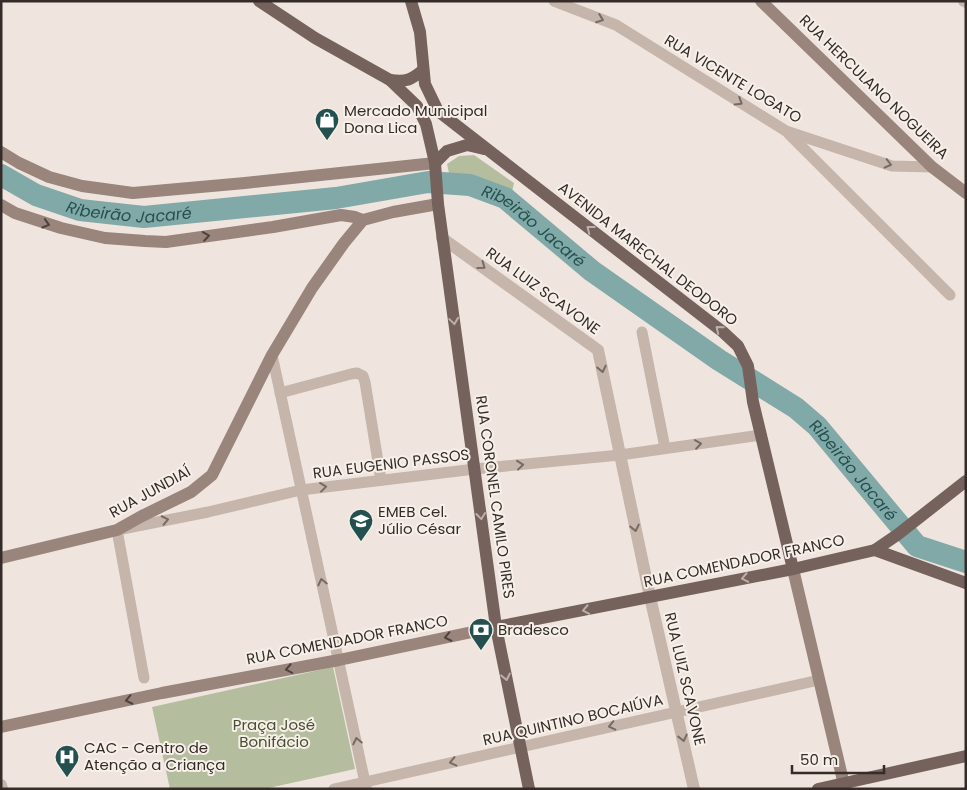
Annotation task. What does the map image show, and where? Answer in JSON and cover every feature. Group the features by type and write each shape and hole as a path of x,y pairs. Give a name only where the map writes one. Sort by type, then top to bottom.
{"main road":[{"path":"259,1 315,38 390,80 418,106 426,124 435,166 442,238"},
{"path":"390,80 403,82 414,78 423,70 420,32 411,1"},
{"name":"RUA HERCULANO NOGUEIRA","path":"761,1 932,167 965,191"},
{"name":"AVENIDA MARECHAL DEODORO","path":"423,70 424,84 438,111 723,332 738,346 748,366 753,402 844,786"},
{"path":"1,152 49,177 82,186 133,193 435,166 447,151 467,146 486,149"},
{"path":"1,205 15,213 61,228 104,238 166,242 273,228 341,215 364,220 438,200"},
{"name":"RUA JUNDIAÍ","path":"1,558 117,530 191,492 212,475 272,355 312,288 344,243 364,220"},
{"name":"RUA CORONEL CAMILO PIRES","path":"442,238 496,627 529,789"},
{"path":"875,550 966,481"},
{"path":"875,550 966,583"},
{"name":"RUA COMENDADOR FRANCO","path":"1,727 155,694 339,660 496,627 650,598 875,550"},
{"path":"818,789 844,786 966,756"}],"street":[{"name":"RUA VICENTE LOGATO","path":"554,1 616,25 786,131 892,166 932,167"},
{"path":"786,131 950,295"},
{"name":"RUA LUIZ SCAVONE","path":"442,238 598,350 650,598 694,789"},
{"path":"642,332 665,448"},
{"path":"272,355 366,785"},
{"path":"280,393 351,374 357,373 363,376 381,480"},
{"name":"RUA EUGENIO PASSOS","path":"117,530 208,512 301,490 620,454 761,435"},
{"path":"117,530 144,678"},
{"name":"RUA QUINTINO BOCAIÚVA","path":"334,789 366,785 520,747 819,680"},
{"path":"1,784 2,789"}],"green space":[{"path":"474,155 514,183 512,192 473,178 450,178 447,164 459,156"},
{"name":"Praça José Bonifácio","path":"333,667 355,769 264,789 170,789 152,707"}],"waterway":[{"name":"Ribeirão Jacaré","path":"1,175 36,195 80,210 144,217 336,198 428,182 470,185 505,198 592,271 719,360 796,408 817,426 917,546 966,562"}],"place":[{"name":"Mercado Municipal Dona Lica","path":"327,141"},
{"name":"EMEB Cel. Júlio César","path":"361,542"},
{"name":"Bradesco","path":"481,651"},
{"name":"CAC - Centro de Atenção a Criança","path":"67,778"}]}
